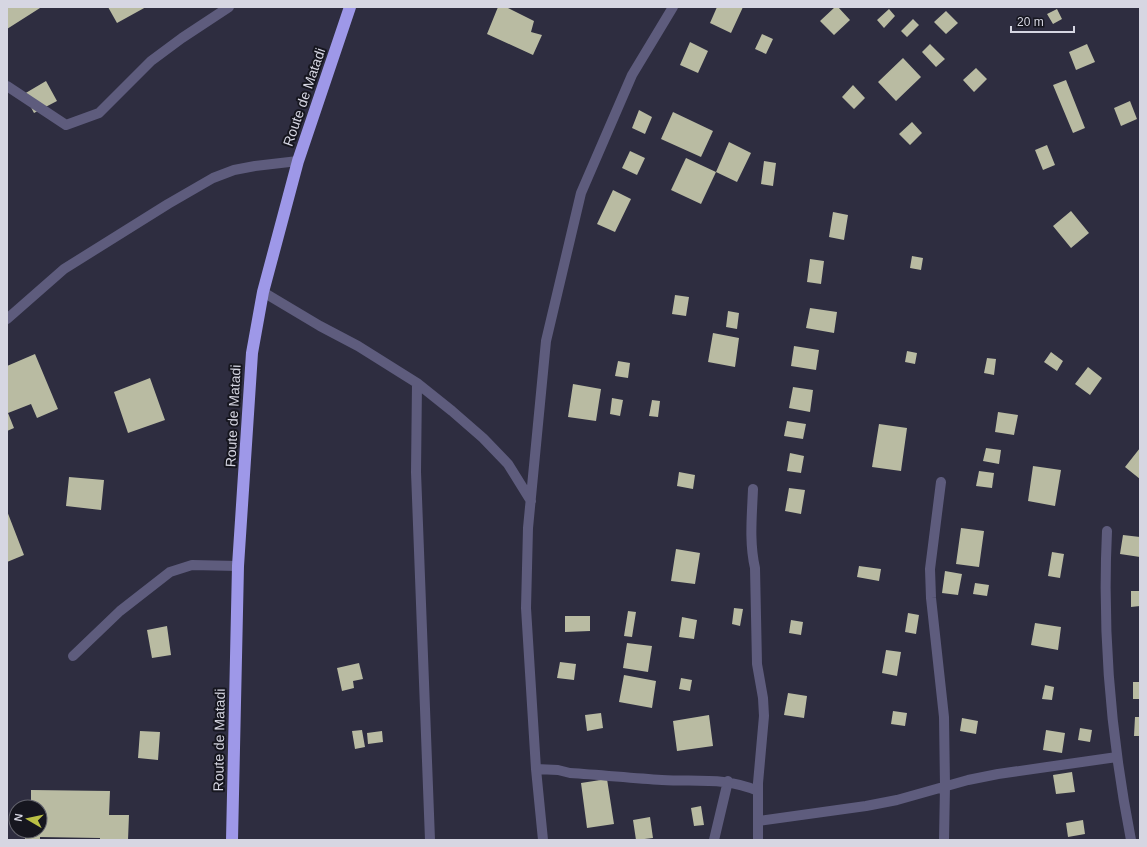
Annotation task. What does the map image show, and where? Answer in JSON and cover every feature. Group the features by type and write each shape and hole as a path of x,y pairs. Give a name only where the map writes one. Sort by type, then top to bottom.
{"highway":[{"name":"Route de Matadi","path":"232,840 238,566 252,353 263,292 298,161 350,7"}],"street":[{"path":"7,86 66,125 98,113 151,61 182,38 229,7"},
{"path":"543,840 536,769 526,608 528,528 546,341 581,193 632,75 673,7"},
{"path":"7,319 64,269 168,204 214,178 234,170 298,161"},
{"path":"263,292 320,326 358,346 417,383 483,438 508,464 531,500"},
{"path":"417,383 417,495 430,840"},
{"path":"941,482 930,569 931,598 944,717 944,840"},
{"path":"753,489 751,539 755,568 757,664 763,698 764,716 758,791 758,840"},
{"path":"1107,531 1105,568 1108,681 1117,757 1131,840"},
{"path":"73,656 120,611 170,572 192,565 238,566"},
{"path":"758,821 866,806 897,800 968,780 998,774 1117,757"},
{"path":"536,769 663,780 728,781 758,791"},
{"path":"714,840 728,781"}],"building":[{"path":"7,7 39,7 40,8 7,29"},
{"path":"108,7 146,7 117,23"},
{"path":"498,7 506,7 534,21 531,32 542,35 533,55 487,34"},
{"path":"717,7 743,7 731,33 710,23"},
{"path":"835,7 838,7 850,20 834,35 820,21"},
{"path":"889,9 895,16 884,28 877,20"},
{"path":"1057,9 1062,19 1053,24 1047,14"},
{"path":"946,11 958,23 946,34 934,22"},
{"path":"913,19 919,25 907,37 901,31"},
{"path":"762,34 773,39 766,54 755,49"},
{"path":"690,42 708,51 698,73 680,65"},
{"path":"930,44 945,59 936,67 922,52"},
{"path":"1087,44 1095,62 1076,70 1069,52"},
{"path":"903,58 921,77 896,101 878,82"},
{"path":"976,68 987,79 974,92 963,80"},
{"path":"1066,80 1085,128 1073,133 1053,85"},
{"path":"46,81 57,101 34,113 24,94"},
{"path":"853,85 865,98 854,109 842,97"},
{"path":"1130,101 1137,119 1121,126 1114,108"},
{"path":"639,110 652,117 645,134 632,128"},
{"path":"673,112 713,131 701,157 661,139"},
{"path":"912,122 922,133 910,145 899,134"},
{"path":"729,142 751,153 737,182 716,172"},
{"path":"1047,145 1055,165 1043,170 1035,150"},
{"path":"630,151 645,158 637,175 622,168"},
{"path":"686,158 716,172 701,204 671,190"},
{"path":"764,161 776,163 773,186 761,184"},
{"path":"613,190 631,199 615,232 597,224"},
{"path":"1071,211 1089,233 1071,248 1053,226"},
{"path":"833,212 848,215 844,240 829,237"},
{"path":"912,256 923,258 921,270 910,268"},
{"path":"810,259 824,261 821,284 807,282"},
{"path":"675,295 689,297 686,316 672,314"},
{"path":"810,308 837,312 834,333 806,328"},
{"path":"728,311 739,313 737,329 726,327"},
{"path":"713,333 739,338 735,367 708,362"},
{"path":"794,346 819,350 816,370 791,366"},
{"path":"907,351 917,353 915,364 905,362"},
{"path":"1051,352 1063,361 1057,371 1044,362"},
{"path":"35,354 58,409 37,418 31,404 8,413 14,428 7,431 7,366"},
{"path":"987,358 996,359 994,375 984,373"},
{"path":"618,361 630,363 628,378 615,376"},
{"path":"1088,367 1102,378 1090,395 1075,384"},
{"path":"150,378 165,420 128,433 114,392"},
{"path":"573,384 601,389 596,421 568,417"},
{"path":"793,387 813,390 810,412 789,408"},
{"path":"612,398 623,400 620,416 610,414"},
{"path":"652,400 660,401 658,417 649,416"},
{"path":"998,412 1018,415 1014,435 995,432"},
{"path":"787,421 806,424 803,439 784,436"},
{"path":"879,424 907,428 901,471 872,467"},
{"path":"986,448 1001,450 999,464 983,461"},
{"path":"1140,448 1140,479 1125,467"},
{"path":"790,453 804,456 801,473 787,471"},
{"path":"1033,466 1061,470 1055,506 1028,501"},
{"path":"979,471 994,473 992,488 976,486"},
{"path":"679,472 695,475 693,489 677,486"},
{"path":"69,477 104,480 101,510 66,506"},
{"path":"789,488 805,490 801,514 785,511"},
{"path":"7,511 24,555 7,562"},
{"path":"961,528 984,531 979,567 956,564"},
{"path":"1123,535 1140,537 1140,557 1120,554"},
{"path":"676,549 700,553 695,584 671,581"},
{"path":"1052,552 1064,554 1060,578 1048,576"},
{"path":"859,566 881,569 879,581 857,577"},
{"path":"945,571 962,574 958,595 942,593"},
{"path":"975,583 989,585 987,596 973,594"},
{"path":"1131,591 1140,591 1140,606 1131,607"},
{"path":"734,608 743,609 740,626 732,624"},
{"path":"628,611 636,612 632,637 624,636"},
{"path":"908,613 919,615 916,634 905,632"},
{"path":"565,616 590,616 590,631 565,632"},
{"path":"682,617 697,620 694,639 679,637"},
{"path":"791,620 803,622 801,635 789,633"},
{"path":"1035,623 1061,627 1058,650 1031,645"},
{"path":"167,626 171,655 152,658 147,630"},
{"path":"627,643 652,646 648,672 623,668"},
{"path":"886,650 901,652 897,676 882,673"},
{"path":"560,662 576,664 574,680 557,678"},
{"path":"359,663 363,679 353,681 354,688 342,691 337,668"},
{"path":"624,675 656,681 652,708 619,702"},
{"path":"681,678 692,680 690,691 679,689"},
{"path":"1133,682 1140,682 1140,699 1133,699"},
{"path":"1045,685 1054,687 1052,700 1042,699"},
{"path":"788,693 807,696 804,718 784,715"},
{"path":"893,711 907,713 905,726 891,724"},
{"path":"601,713 603,728 587,731 585,715"},
{"path":"709,715 713,746 677,751 673,721"},
{"path":"1135,717 1140,717 1140,736 1134,736"},
{"path":"962,718 978,721 976,734 960,731"},
{"path":"1080,728 1092,730 1090,742 1078,740"},
{"path":"362,730 365,747 355,749 352,731"},
{"path":"1046,730 1065,733 1062,753 1043,750"},
{"path":"140,731 160,732 158,760 138,758"},
{"path":"382,731 383,742 368,744 367,733"},
{"path":"1072,772 1075,792 1056,794 1053,775"},
{"path":"607,779 614,824 587,828 581,783"},
{"path":"31,790 110,791 109,815 129,815 128,840 48,837 48,799 31,799"},
{"path":"701,806 704,825 694,826 691,808"},
{"path":"650,817 653,838 636,840 633,820"},
{"path":"1083,820 1085,834 1068,837 1066,823"},
{"path":"25,839 40,839 40,840"}]}
